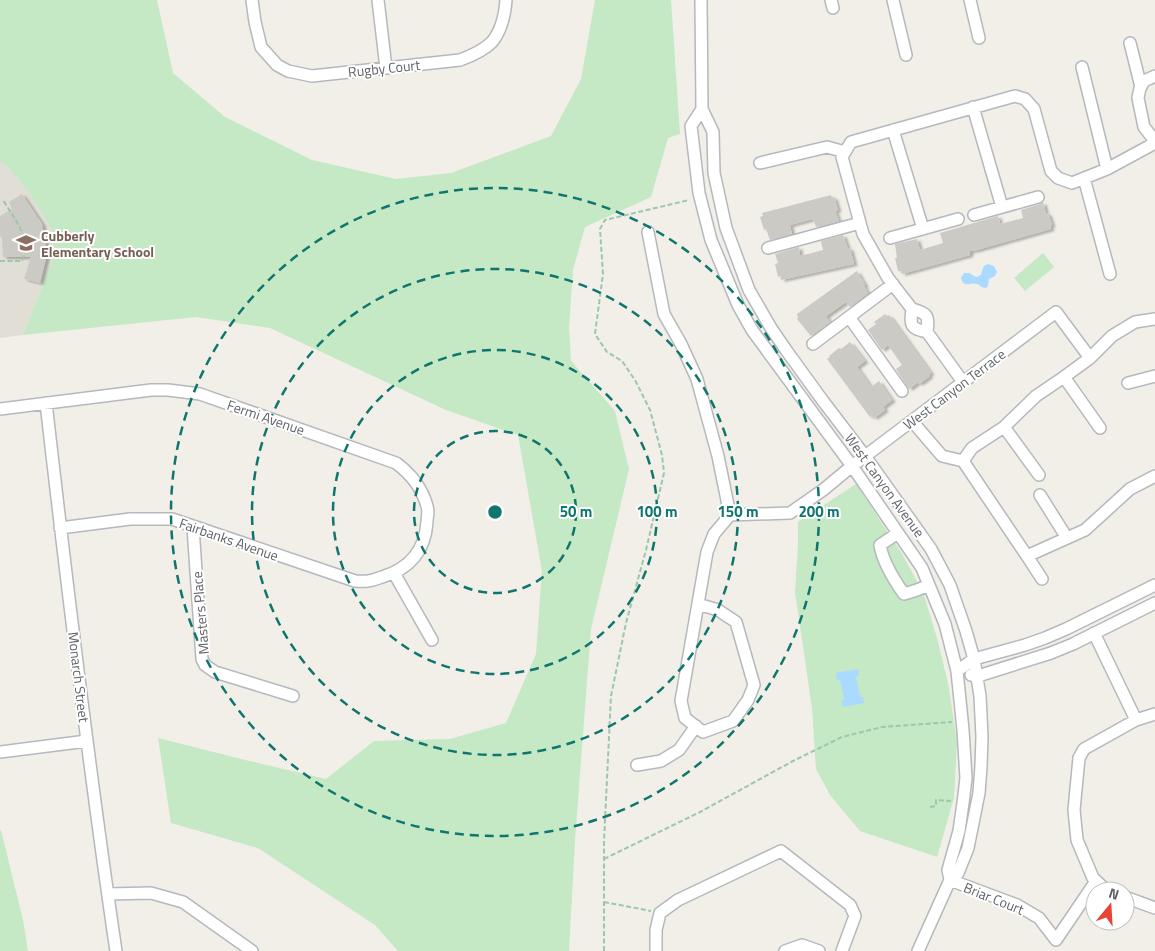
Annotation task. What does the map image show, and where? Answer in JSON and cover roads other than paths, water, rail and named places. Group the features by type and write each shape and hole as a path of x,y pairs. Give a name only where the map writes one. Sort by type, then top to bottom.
{"street":[{"name":"Rugby Court","path":"252,0 261,47 277,65 288,71 312,76 460,60 476,54 492,42 500,27 506,0"},
{"path":"378,0 386,68"},
{"name":"West Canyon Avenue","path":"701,0 702,109 713,132 714,174 726,228 749,290 786,350 931,549 950,585 966,631 978,676 982,737 979,793 968,848 958,873 950,880 918,951"},
{"path":"893,0 906,55"},
{"path":"970,0 979,38"},
{"path":"1130,43 1141,86"},
{"path":"1082,67 1108,169"},
{"path":"963,382 927,332 929,321 927,315 912,309 893,284 863,234 842,157 851,142 1014,96 1025,99 1034,110 1051,171 1058,178 1072,183 1108,169 1155,142 1144,127 1138,98 1144,81 1155,76"},
{"path":"974,107 1002,207"},
{"name":"West Canyon Avenue","path":"702,109 692,126 701,198 711,240 738,305 752,330 852,466 922,568 945,624 958,672 966,778 959,831 948,870 950,880"},
{"path":"893,130 922,229"},
{"path":"760,163 827,147 845,152"},
{"path":"1084,178 1110,274"},
{"path":"974,216 1038,198"},
{"path":"890,238 958,219"},
{"path":"768,248 860,223"},
{"path":"648,232 664,314 681,344 697,379 718,456 730,515 714,534 707,552 698,604 682,701 685,718 703,732 733,722 748,700 754,685 736,622 718,610 698,604"},
{"path":"813,344 893,284"},
{"name":"West Canyon Terrace","path":"730,515 790,512 823,490 912,420 1056,312 1090,358"},
{"path":"849,317 902,391"},
{"path":"963,461 972,448 1004,427 1036,396 1090,358 1112,336 1135,322 1155,319"},
{"path":"1128,384 1155,376"},
{"path":"1064,377 1100,428"},
{"name":"Fermi Avenue","path":"0,409 151,390 200,394 396,463 407,471 417,484 428,508 426,532 418,552 410,562 394,573"},
{"name":"Monarch Street","path":"46,403 87,741 116,951"},
{"path":"912,420 942,456 963,461 1042,579"},
{"path":"1004,427 1040,475"},
{"path":"1027,556 1085,530 1130,489 1155,476"},
{"path":"1040,495 1067,538"},
{"name":"Fairbanks Avenue","path":"60,528 130,519 172,519 355,581 367,582 394,573"},
{"name":"Masters Place","path":"193,527 202,659 205,665 215,672 292,696"},
{"path":"898,533 880,545 881,554 895,581 904,594 929,585"},
{"path":"394,573 432,640"},
{"path":"958,672 974,659 1045,638 1155,585"},
{"path":"958,672 978,676 1051,653 1155,603"},
{"path":"1094,633 1136,720"},
{"path":"1096,881 1077,840 1074,810 1079,758 1084,749 1136,720 1155,714"},
{"path":"637,765 660,761 679,750 696,726"},
{"path":"0,752 87,741"},
{"path":"656,951 656,930 660,913 678,900 781,851 850,905 855,916 842,951"},
{"name":"Briar Court","path":"950,880 1017,905 1039,918 1056,940 1085,897"},
{"path":"108,894 151,893 183,902 252,951"},
{"path":"1135,901 1155,908"},
{"path":"785,951 802,945 819,951"}],"water":[{"path":"988,264 994,266 997,272 995,276 989,279 986,288 978,284 963,283 961,278 964,273 969,273 976,277 981,274 984,266"},
{"path":"858,669 859,676 856,677 860,697 863,697 864,703 843,707 841,701 844,700 840,680 837,681 836,673"}],"place":[{"name":"Cubberly Elementary School","path":"26,243"}]}
